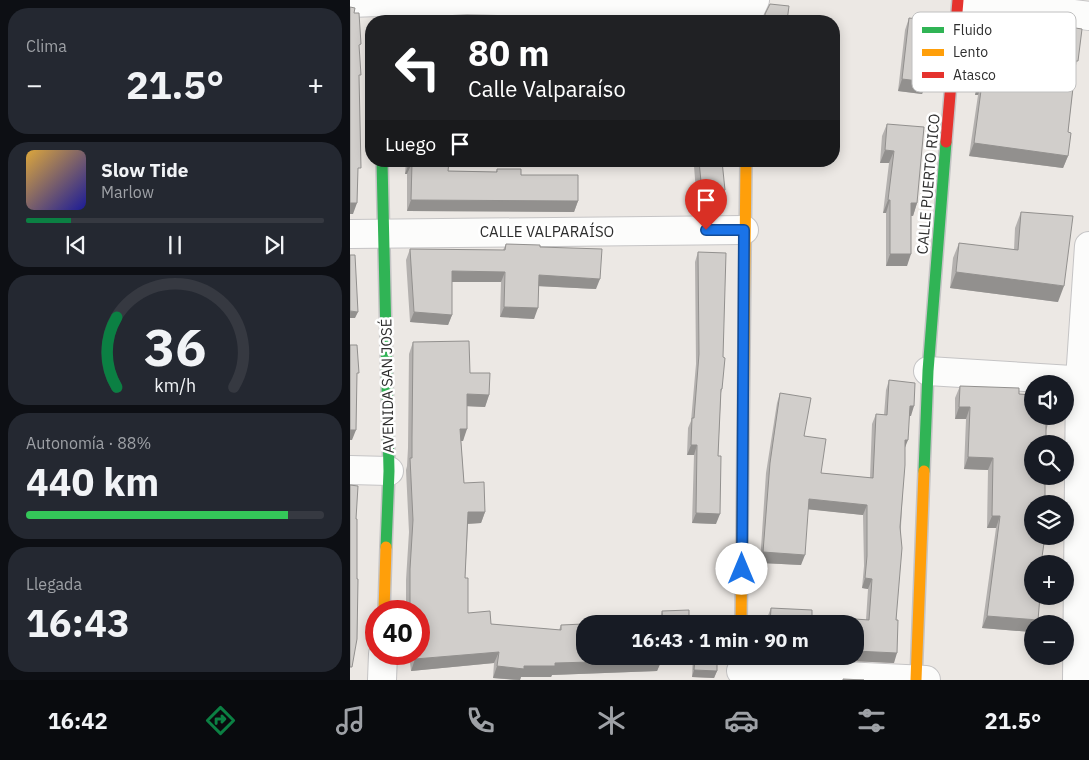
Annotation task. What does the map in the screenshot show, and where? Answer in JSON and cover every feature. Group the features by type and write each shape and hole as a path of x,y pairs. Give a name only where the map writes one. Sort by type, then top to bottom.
{"street":[{"path":"970,0 1059,12"},
{"path":"350,3 379,8 751,11"},
{"path":"1076,14 1089,16"},
{"name":"CALLE PUERTO RICO","path":"919,680 928,371 951,92"},
{"name":"AVENIDA SAN JOSÉ","path":"382,167 389,471 384,600"},
{"path":"741,615 746,167"},
{"name":"CALLE VALPARAÍSO","path":"350,234 744,230"},
{"path":"1077,680 1089,246"},
{"path":"928,371 1084,380"},
{"path":"350,470 389,471"},
{"path":"382,680 383,665"},
{"path":"741,669 919,680"}],"building":[{"path":"770,4 789,6 788,15 765,14"},
{"path":"350,7 355,8 354,13 359,13 361,44 359,45 361,75 359,75 361,168 358,168 357,203 350,203"},
{"path":"909,18 912,18 912,80 902,79"},
{"path":"1076,28 1082,29 1078,61 1076,61"},
{"path":"981,92 1073,92 1068,132 1071,133 1068,156 974,143"},
{"path":"887,124 924,127 917,203 911,203 911,254 890,254 890,200 888,200 894,151 885,150"},
{"path":"412,167 448,167 448,171 497,172 497,169 521,169 521,175 578,175 578,201 411,200"},
{"path":"700,167 723,167 725,190 702,192"},
{"path":"1021,212 1073,216 1064,286 956,272 959,243 1018,250"},
{"path":"506,244 602,249 600,279 539,275 538,308 504,307 505,272 452,271 452,315 414,312 410,249 505,250"},
{"path":"698,252 726,253 723,357 725,358 721,389 718,456 721,456 720,514 696,513 697,445 691,445 699,354"},
{"path":"350,255 355,255 358,312 350,311"},
{"path":"469,341 470,373 490,373 489,395 467,394 467,429 460,429 464,483 484,482 485,512 468,512 465,578 468,578 468,613 490,611 491,624 561,630 561,625 576,624 576,662 555,663 555,666 524,666 524,669 497,666 499,652 430,658 430,600 410,600 413,520 410,458 412,458 413,342"},
{"path":"350,345 357,345 359,373 357,373 356,430 350,430"},
{"path":"889,380 915,383 914,406 910,406 908,440 905,440 900,527 902,548 896,620 898,620 897,653 864,651 864,620 869,620 872,579 865,578 867,505 809,499 805,555 763,552 770,463 780,393 811,398 804,436 826,439 821,473 873,478 876,414 887,415"},
{"path":"960,386 1019,388 1019,394 1024,394 1024,425 1046,425 1046,435 1024,435 1024,485 1045,485 1045,495 1024,495 1024,545 1044,545 1042,555 1024,555 1024,605 1039,605 1038,615 1024,615 1024,619 987,616 1000,516 992,516 993,458 968,457 970,407 959,407"},
{"path":"350,485 358,486 356,519 357,639 352,667 350,667"},
{"path":"771,608 812,610 812,615 771,615"},
{"path":"689,610 689,615 662,615 662,611"},
{"path":"694,665 717,665 717,671 694,670"}],"traffic: fast":[{"path":"924,471 928,371 946,142"},
{"path":"382,167 389,471 386,547"}],"traffic: slow":[{"path":"741,615 746,167"},
{"path":"916,680 924,471"},
{"path":"384,600 386,547"}],"traffic: jam":[{"path":"957,12 958,0"},
{"path":"946,142 950,92"}],"route":[{"path":"706,230 744,230 742,569"}]}
